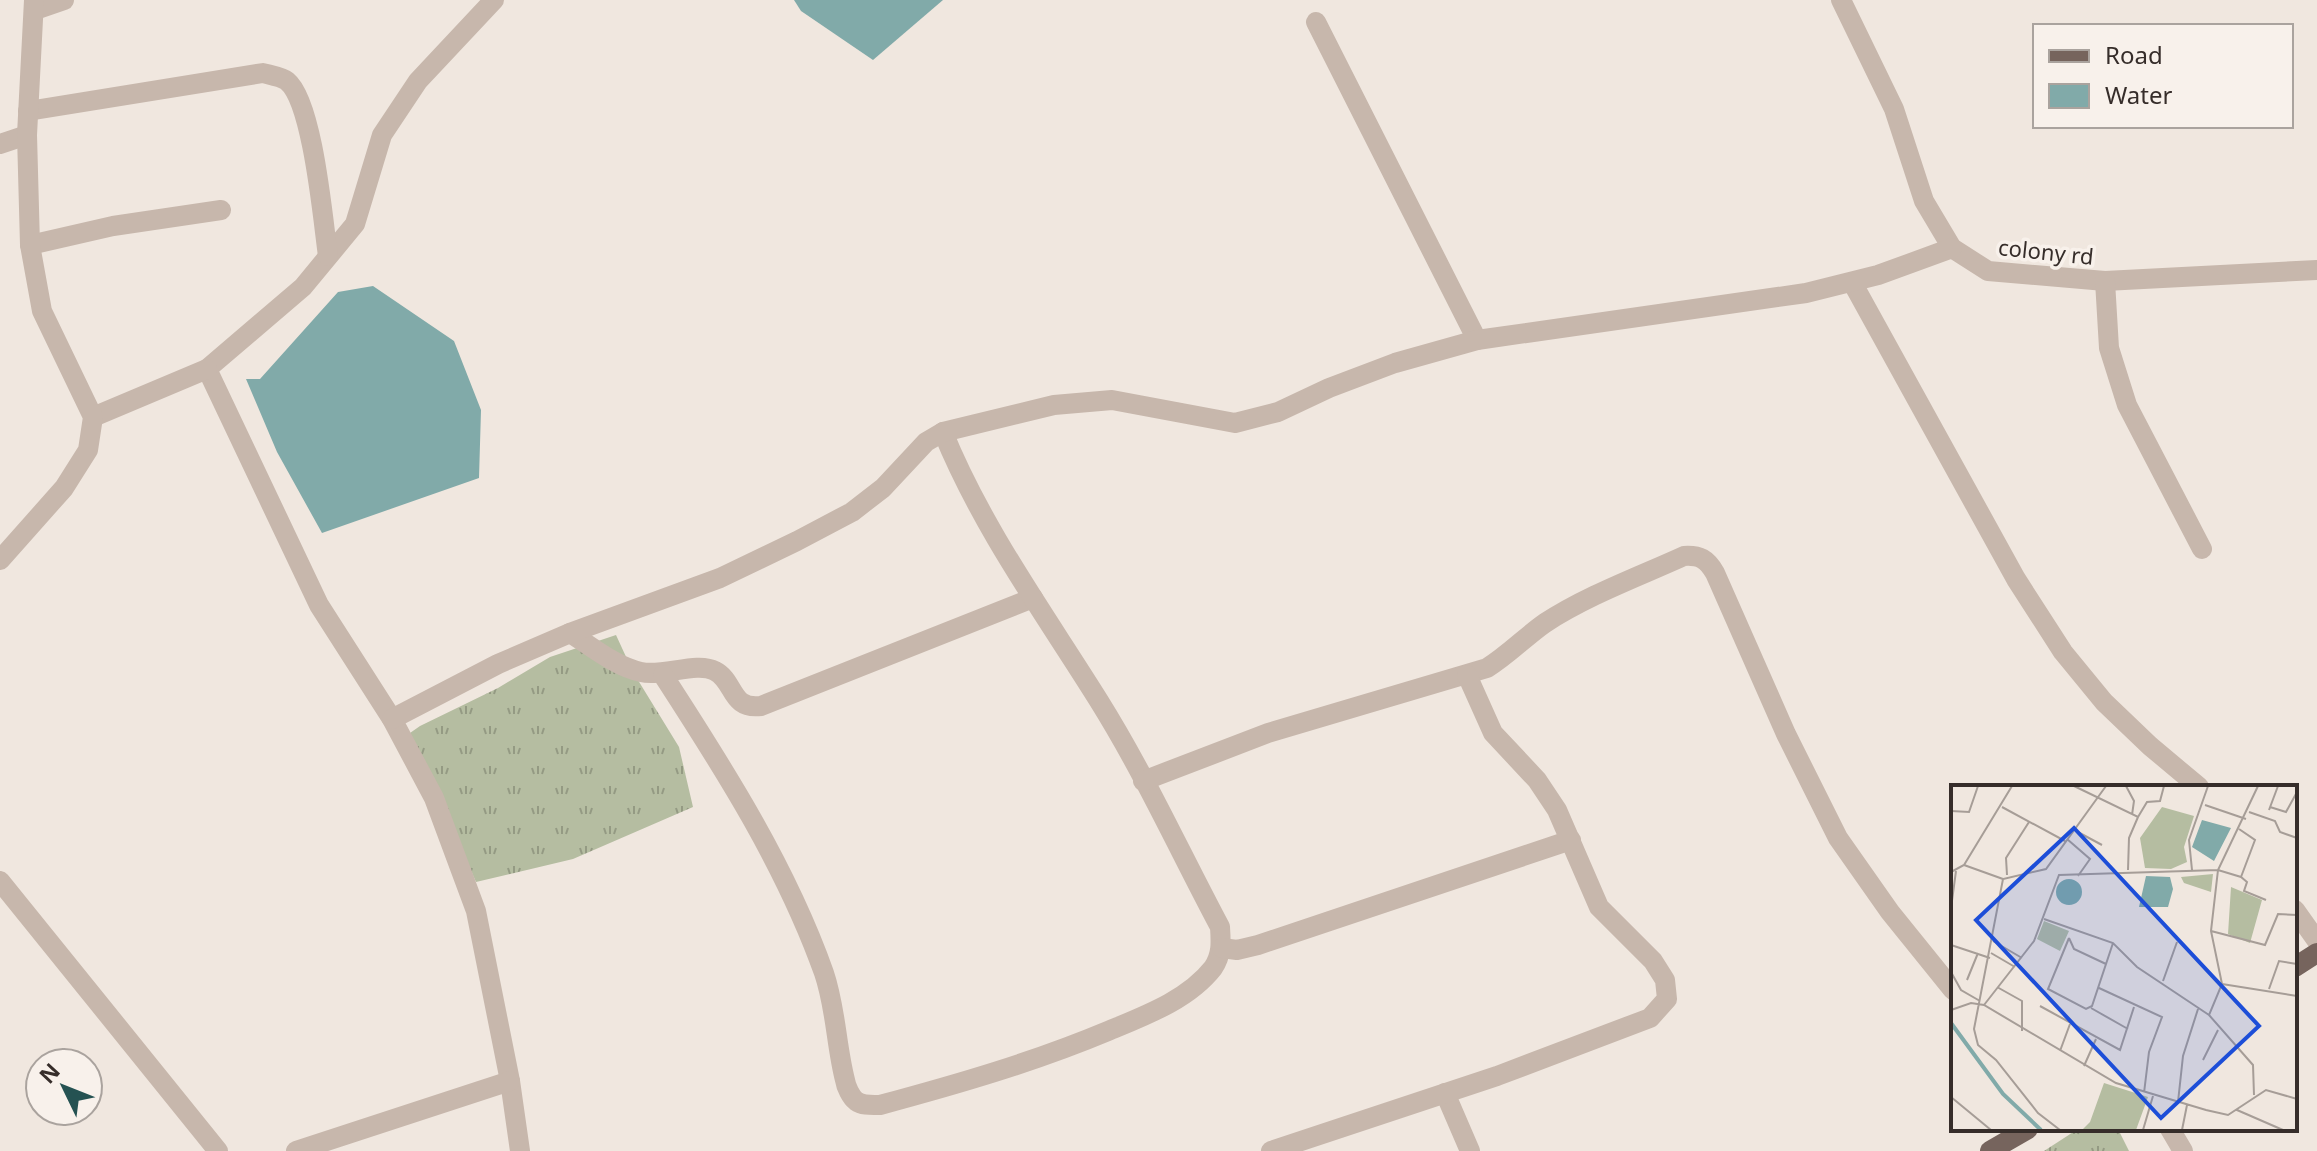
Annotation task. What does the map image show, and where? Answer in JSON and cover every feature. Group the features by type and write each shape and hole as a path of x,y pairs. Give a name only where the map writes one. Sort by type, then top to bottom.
{"main road":[{"path":"2297,966 2317,953"},
{"path":"1990,1151 2025,1131"}],"street":[{"path":"0,560 64,488 88,450 93,417 42,311 30,245 27,135 34,5 64,0"},
{"path":"93,417 207,369 303,287 355,224 382,135 418,81 494,0"},
{"name":"colony rd","path":"1841,0 1894,109 1924,201 1952,248 1988,271 2105,281 2317,270"},
{"path":"1316,22 1477,340"},
{"path":"28,111 263,73 287,81 301,104 311,140 328,256"},
{"path":"0,144 27,135"},
{"path":"30,245 113,226 221,210"},
{"path":"392,719 498,664 570,633 720,578 852,512 883,488 926,442 943,432 1054,405 1112,400 1235,423 1278,412 1329,388 1395,363 1477,340 1806,293 1852,282 1952,248"},
{"path":"2105,281 2109,348 2127,405 2202,549"},
{"path":"1852,282 2016,579 2063,652 2104,702 2197,785"},
{"path":"207,369 319,605 392,719 434,798 476,911 510,1081 520,1151"},
{"path":"663,675 727,774 784,879 825,975 839,1037 845,1083 855,1100 867,1105 880,1105 1050,1056 1171,1003 1198,983 1214,967 1222,948 1220,927 1101,704 967,487 943,432"},
{"path":"1143,781 1268,733 1487,668 1507,656 1545,624 1577,605 1684,556 1696,555 1708,561 1786,734 1838,838 1890,912 1951,988"},
{"path":"570,633 639,672 663,675 694,669 715,671 742,704 751,708 1033,598"},
{"path":"1271,1151 1445,1093 1650,1018 1667,999 1665,980 1653,961 1599,907 1557,810 1537,780 1493,733 1467,675"},
{"path":"1222,948 1237,950 1258,945 1571,840"},
{"path":"0,881 218,1151"},
{"path":"2297,913 2317,941"},
{"path":"296,1151 510,1081"},
{"path":"1445,1093 1470,1151"},
{"path":"2171,1131 2183,1151"}],"green space":[{"path":"616,635 633,672 679,747 693,807 573,859 476,882 410,733 498,688 550,657"},
{"path":"2075,1131 2119,1131 2129,1151 2044,1151"}],"water":[{"path":"794,0 943,0 873,60 801,11"},
{"path":"373,286 454,341 481,410 479,478 322,533 277,452 246,379 260,379 338,292"}]}
